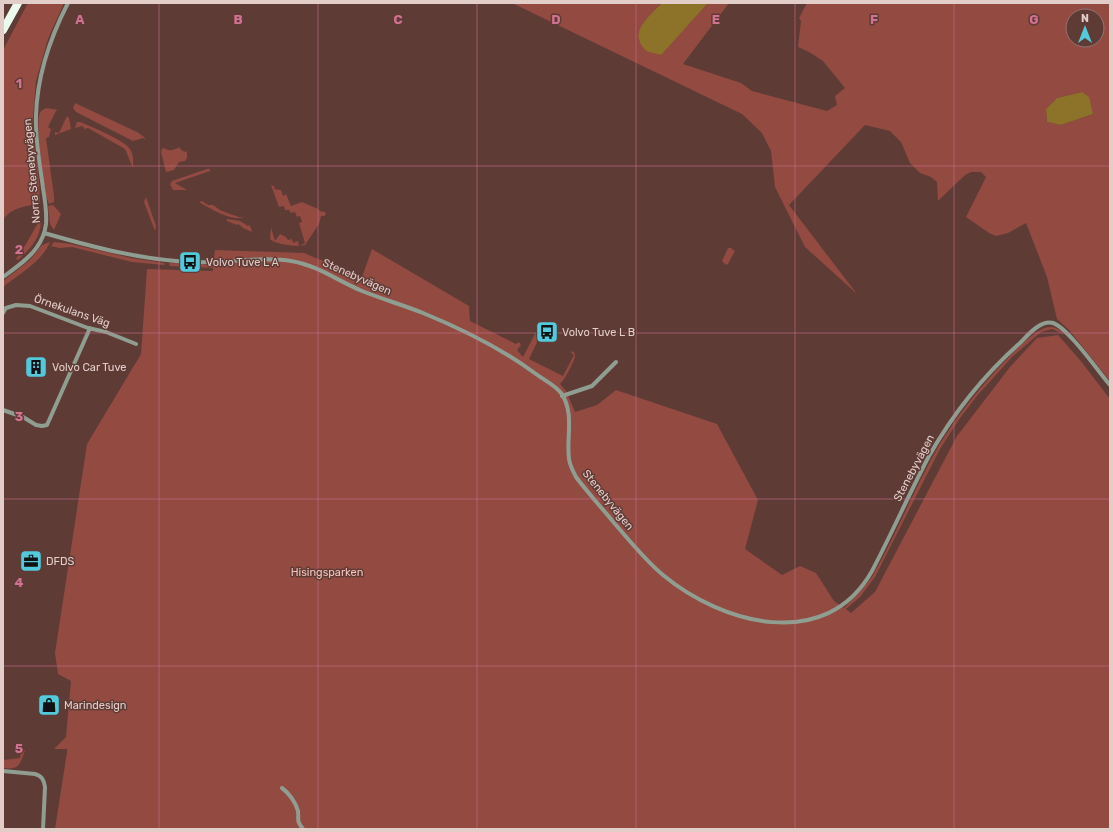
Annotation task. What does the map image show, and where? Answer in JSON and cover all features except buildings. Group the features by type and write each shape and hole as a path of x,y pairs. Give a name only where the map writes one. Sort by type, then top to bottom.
{"highway":[{"path":"3,30 18,3"}],"street":[{"name":"Norra Stenebyvägen","path":"3,277 32,253 37,247 44,233 46,216 36,134 36,102 44,59 68,3"},
{"name":"Stenebyvägen","path":"44,233 108,251 163,260 202,263 278,260 292,261 326,272 360,290 440,320 486,342 516,359 558,390 569,414 570,460 576,477 653,566 683,590 709,605 745,618 763,621 782,623 799,622 817,618 834,610 849,599 862,586 872,571 929,457 946,429 964,404 995,367 1036,329 1046,323 1059,326 1110,385"},
{"name":"Örnekulans Väg","path":"3,313 6,308 16,304 30,306 136,344"},
{"path":"3,410 36,424 42,426 47,425 90,328"},
{"path":"562,396 592,386 616,362"},
{"path":"3,771 35,774 44,781 43,829"},
{"path":"282,788 286,791 295,804 298,812 297,820 303,829"}],"green space":[{"path":"28,3 64,3 48,39 36,81 32,130 39,181 40,204 15,210 3,220 3,50"},
{"path":"512,3 662,3 643,25 639,35 639,41 660,55 708,3 729,3 683,64 741,83 752,91 827,111 837,105 835,96 845,88 823,61 798,47 801,21 799,18 807,3 1110,3 1110,381 1070,331 1057,319 1047,277 1026,223 1008,233 996,236 989,233 966,217 986,177 981,172 971,172 965,175 938,201 937,182 931,177 920,173 910,163 901,142 890,131 865,125 789,205 857,294 805,247 775,187 771,151 762,133 742,114","holes":["1082,92 1093,114 1061,125 1047,122 1046,109 1057,98"]},
{"path":"75,103 137,132 146,140 143,138 133,141 76,112 73,108"},
{"path":"47,108 58,110 56,111 48,127 51,129 49,137 46,138 54,196 54,202 49,204 43,175 38,122 40,113"},
{"path":"67,116 69,118 71,129 55,135 55,132 59,133"},
{"path":"77,122 107,134 127,145 132,154 133,168 125,149 88,128 84,129 83,126 75,128"},
{"path":"180,147 180,149 185,152 187,151 187,158 185,161 179,162 174,170 166,172 161,152 162,149 172,150"},
{"path":"210,169 210,171 175,183 187,190 173,190 170,184 172,181"},
{"path":"271,185 275,187 274,189 281,190 283,196 286,194 291,206 302,202 325,212 326,214 321,216 319,224 305,245 300,246 305,243 299,223 302,222 300,216 297,217 295,212 291,213 289,210 285,210 284,206 279,207"},
{"path":"146,197 156,226 155,231 144,202"},
{"path":"202,201 230,214 244,217 233,218 227,216 199,202"},
{"path":"53,205 61,214 54,230 50,224 48,206"},
{"path":"227,219 240,221 248,226 249,225 252,232 238,224 237,225 227,221"},
{"path":"39,221 41,222 39,234 34,243 18,260 16,259 26,244"},
{"path":"271,227 275,241 280,234 288,240 292,239 293,243 298,241 299,246 277,243 270,239"},
{"path":"50,242 42,256 36,262 3,287 3,281 30,260 42,245"},
{"path":"54,242 71,244 131,258 165,264 132,262 72,247 59,248 51,246"},
{"path":"728,248 735,251 726,265 722,261"},
{"name":"Hisingsparken","path":"372,249 469,306 470,321 516,344 519,342 521,345 517,350 523,357 536,332 541,334 529,359 563,376 574,355 571,353 572,351 574,352 575,357 573,363 560,384 566,391 575,412 597,405 616,390 717,424 758,500 745,549 782,575 800,566 816,573 834,601 844,608 872,577 938,447 980,388 1023,343 1034,334 1040,330 1051,327 1063,332 1066,335 1052,329 1041,332 1012,357 977,396 960,418 940,449 875,577 860,597 846,609 851,613 875,592 957,436 1010,367 1037,338 1058,335 1080,360 1110,399 1110,829 55,829 67,749 54,749 66,737 71,681 58,674 55,653 87,444 141,354 147,269 213,271 213,268 170,266 169,264 213,265 215,250 304,253 362,277"},
{"path":"21,751 25,751 18,766 13,768 3,768 3,760 20,758"}],"shaded area":[{"path":"662,3 708,3 661,55 646,51 641,44 639,35 642,25"},
{"path":"1082,92 1089,97 1093,114 1061,125 1047,122 1046,109 1057,98"}],"place":[{"name":"Volvo Tuve L A","path":"190,262"},
{"name":"Volvo Tuve L B","path":"547,332"},
{"name":"Volvo Car Tuve","path":"36,367"},
{"name":"DFDS","path":"31,561"},
{"name":"Marindesign","path":"49,705"}]}
